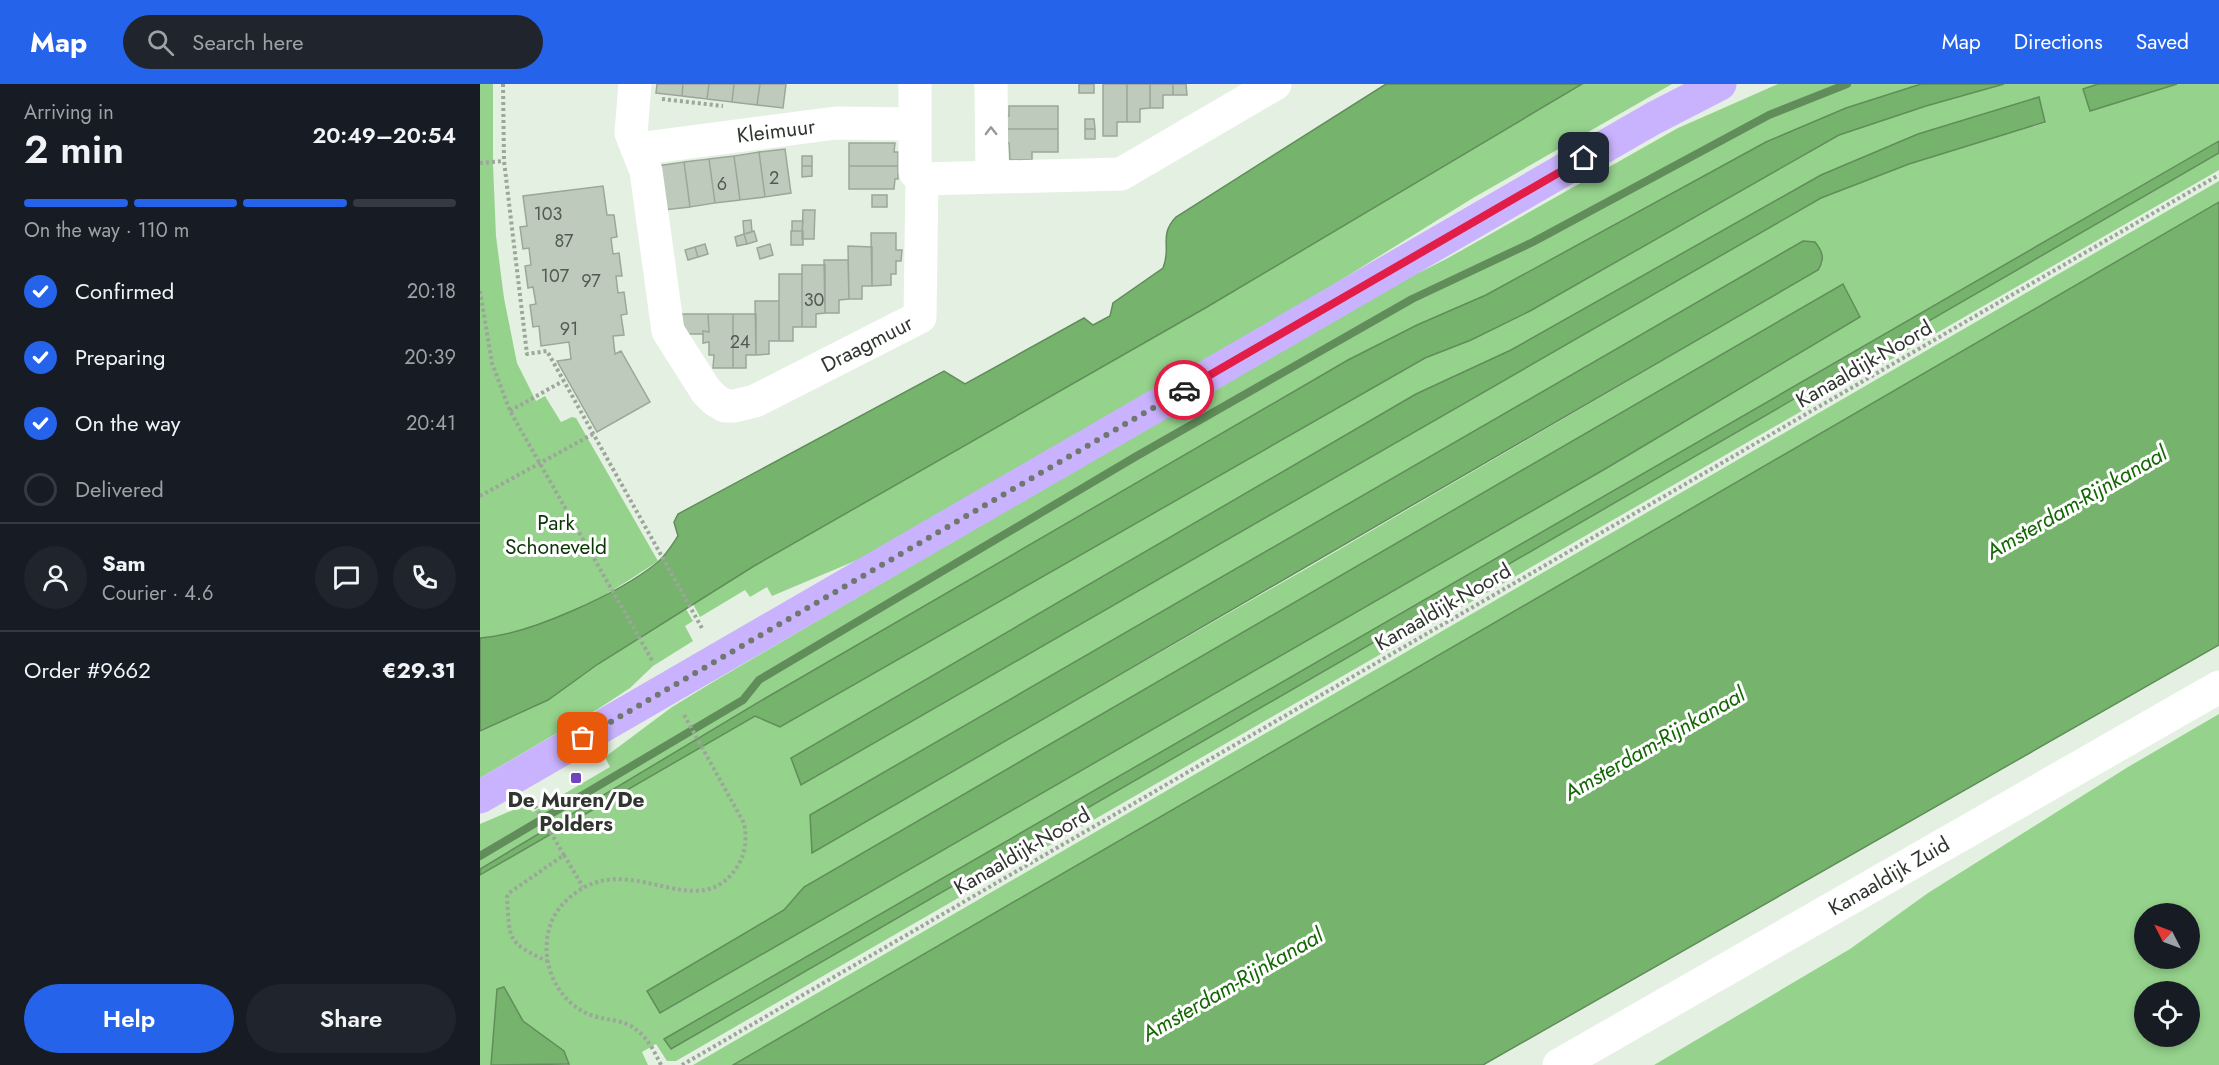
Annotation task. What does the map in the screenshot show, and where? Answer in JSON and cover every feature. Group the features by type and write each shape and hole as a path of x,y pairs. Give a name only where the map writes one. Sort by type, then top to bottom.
{"main road":[{"path":"480,797 1654,118 1720,84"}],"street":[{"name":"Draagmuur","path":"635,84 631,133 646,171 668,331 706,391 725,406 745,405 755,401 920,318 922,179"},
{"path":"915,84 915,172 922,179 1121,174 1275,84"},
{"path":"991,84 992,177"},
{"name":"Kleimuur","path":"637,149 836,123 915,123"},
{"name":"Kanaaldijk Zuid","path":"1559,1065 2219,687"}],"path":[{"path":"503,84 504,161 527,354 547,351 655,548 703,630"},
{"path":"480,163 504,161"},
{"name":"Kanaaldijk-Noord","path":"682,1065 2219,175"},
{"path":"480,291 492,363 510,411 656,667"},
{"path":"510,411 563,381"},
{"path":"480,496 593,434"},
{"path":"662,1065 646,1037 630,1025 588,1014 571,1002 557,986 548,962 546,943 553,918 570,897 596,881 628,878 694,891 713,889 728,878 741,861 746,843 744,823 680,709"},
{"path":"535,806 583,887"},
{"path":"548,962 523,950 510,937 507,897 509,893 564,855"}],"green space":[{"name":"Park Schoneveld","path":"480,84 493,84 496,236 504,298 517,363 536,401 545,396 561,422 572,417 576,418 658,561 596,600 551,622 528,630 480,638"},
{"path":"1582,84 1672,84 1473,198 1283,316 862,558 772,596 767,587 750,597 745,590 700,617 693,604 754,566 1207,307"},
{"path":"1778,84 1921,84 1846,108 1766,142 1486,295 1417,325 1348,360 764,699 480,869 480,824 525,805 533,812 610,767 605,757 672,707 713,682 1365,300 1448,258 1678,128"},
{"path":"2004,84 2098,84 2083,89 2090,110 2177,84 2219,84 2219,141 665,1039 670,1049 2219,153 2219,170 676,1061 667,1061 656,1044 642,1052 648,1065 567,1065 569,1063 564,1051 523,1021 504,987 497,989 491,1065 480,1065 480,875 755,716 780,727 1425,358 1471,340 1530,311 1839,135 1926,106","holes":["2039,97 2045,123 1909,164 1821,198 801,785 791,758 1416,394 1511,350 1918,134","1803,241 1823,262 1818,270 1311,566 812,852 810,815","1843,284 1860,317 1605,469 661,1013 647,991 784,910 804,887"]},
{"path":"2219,181 2219,202 733,1065 693,1065"},
{"path":"686,609 693,621 685,626 693,641 653,666 630,688 598,709 480,778 480,731 548,700 600,663"},
{"path":"2219,714 2219,1065 1654,1065 1850,949 1928,893 2128,767"}],"water":[{"path":"1386,84 1582,84 1207,307 754,566 598,664 548,700 480,731 480,638 500,635 548,621 621,587 658,562 666,553 678,536 674,522 678,514 944,371 965,384 1084,318 1093,325 1110,316 1113,303 1163,268 1166,236 1176,217"},
{"path":"1921,84 2004,84 1926,106 1839,135 1530,311 1471,340 1425,358 780,727 755,716 480,875 480,869 764,699 1348,360 1417,325 1486,295 1766,142 1846,108"},
{"path":"2098,84 2177,84 2090,111 2083,89"},
{"path":"2039,97 2045,122 1909,164 1821,198 801,785 791,758 1416,394 1511,350 1821,175 1918,134"},
{"path":"2219,141 2219,153 671,1049 664,1039"},
{"name":"Amsterdam-Rijnkanaal","path":"2219,202 2219,645 1483,1065 733,1065"},
{"path":"1803,241 1815,242 1820,249 1822,259 1818,270 812,853 810,815"},
{"path":"1843,284 1860,317 1605,469 660,1013 647,991 784,910 804,887"},
{"path":"504,987 523,1021 564,1051 569,1064 491,1065 497,989"}],"building":[{"path":"657,84 683,84 682,96 656,93"},
{"path":"683,84 709,84 707,99 682,96"},
{"path":"709,84 734,84 732,102 707,99"},
{"path":"734,84 760,84 757,105 732,102"},
{"path":"760,84 786,84 783,108 757,105"},
{"path":"1079,84 1094,84 1094,93 1079,93"},
{"path":"1103,84 1127,84 1127,122 1117,122 1117,136 1103,136"},
{"path":"1127,84 1150,84 1150,108 1140,109 1140,122 1127,122"},
{"path":"1150,84 1173,84 1173,95 1163,95 1163,108 1150,108"},
{"path":"1173,84 1186,84 1187,95 1173,95"},
{"path":"1009,106 1058,106 1058,129 1006,129"},
{"path":"1085,119 1094,119 1095,129 1085,129"},
{"path":"1006,129 1058,129 1058,152 1032,152 1032,160 1010,160"},
{"path":"1085,129 1095,129 1095,139 1085,139"},
{"path":"849,143 895,143 894,152 898,152 898,166 849,166"},
{"path":"785,149 791,193 765,197 759,152"},
{"path":"759,152 765,197 740,200 734,156"},
{"path":"734,156 740,200 715,203 709,159"},
{"path":"802,156 812,156 812,166 802,166"},
{"path":"709,159 715,203 690,207 684,162"},
{"path":"684,162 690,207 663,210 657,166"},
{"path":"802,166 812,166 812,176 802,177"},
{"path":"849,166 898,166 898,179 895,179 894,189 849,189"},
{"path":"603,186 607,215 614,215 617,237 611,238 613,254 619,253 622,276 616,276 618,293 624,292 627,314 621,315 624,335 613,336 615,354 621,351 650,402 597,432 557,361 571,359 569,342 541,346 539,326 533,327 530,305 536,304 533,287 528,288 525,266 531,265 529,248 523,249 520,227 527,226 523,196"},
{"path":"872,195 887,195 887,207 872,207"},
{"path":"803,210 815,210 814,239 802,239"},
{"path":"751,220 752,232 744,234 743,221"},
{"path":"792,221 803,221 802,231 792,231"},
{"path":"754,231 757,241 747,244 744,234"},
{"path":"791,231 803,231 803,245 791,245"},
{"path":"871,233 896,233 896,250 902,250 901,261 896,261 896,274 891,274 891,285 872,286"},
{"path":"744,234 747,244 737,246 735,237"},
{"path":"705,244 708,254 698,257 695,247"},
{"path":"770,244 773,255 760,259 757,248"},
{"path":"848,246 872,247 872,286 862,286 862,299 849,299"},
{"path":"695,247 698,257 688,260 685,250"},
{"path":"824,260 848,260 849,299 839,300 839,313 825,313"},
{"path":"802,265 825,265 825,313 816,314 816,327 802,327"},
{"path":"779,274 802,274 802,327 793,327 793,341 779,341"},
{"path":"755,301 779,301 779,341 769,341 769,354 756,355"},
{"path":"677,314 708,314 709,332 680,334"},
{"path":"708,314 733,314 733,368 713,368 714,355 709,355 709,342 703,343 703,331 709,332"},
{"path":"733,314 756,314 756,355 746,355 746,368 733,368"}],"waterway":[{"path":"480,856 743,700 759,680 1135,457 1412,299 1533,242 1769,115 1847,84"}],"way so far":[{"path":"583,738 1184,390"}],"place":[{"name":"De Muren/De Polders","path":"576,778"}],"route":[{"path":"1184,390 1584,158"}]}
